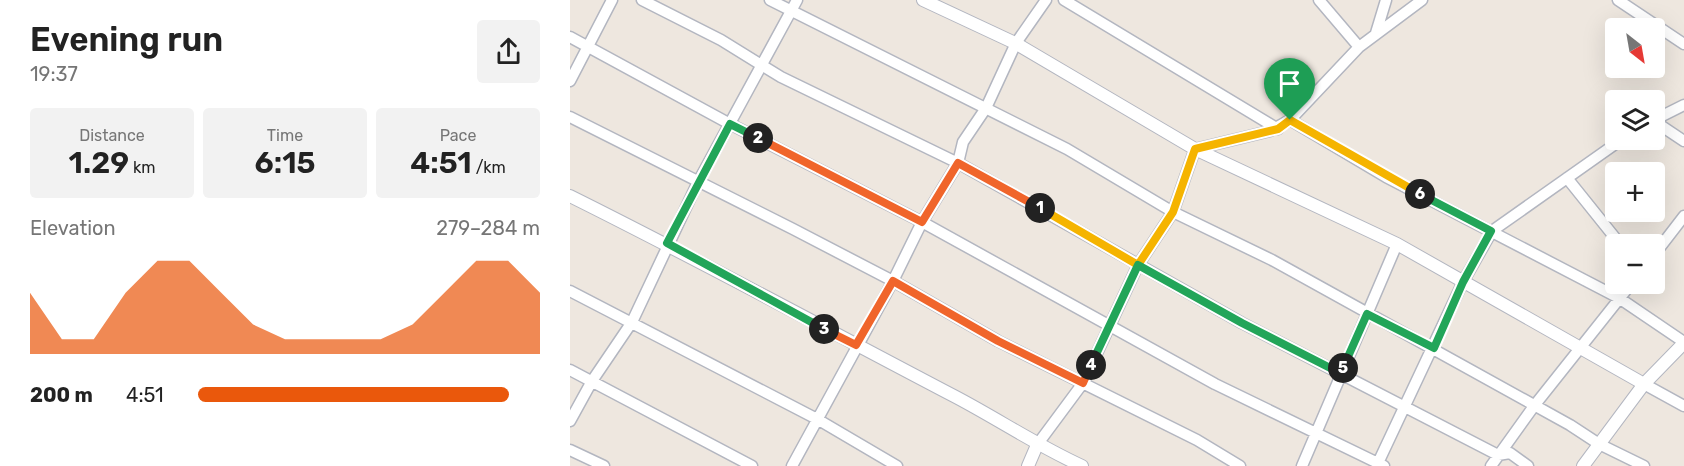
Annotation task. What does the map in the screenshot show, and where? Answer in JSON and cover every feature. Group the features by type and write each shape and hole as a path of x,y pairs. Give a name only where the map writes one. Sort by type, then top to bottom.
{"street":[{"path":"570,81 612,0"},
{"path":"642,0 858,116 958,163 1242,323 1404,408 1498,455 1510,453 1528,466"},
{"path":"770,0 1067,149 1173,212 1272,260 1367,314 1434,348 1570,425 1599,444 1644,466"},
{"path":"570,421 592,381 633,322 667,243 797,0"},
{"path":"923,0 1016,43 1195,149 1397,244 1578,349 1684,406"},
{"path":"792,466 856,345 893,281 922,222 958,163 963,142 986,108 1016,43 1046,0"},
{"path":"1064,0 1278,129"},
{"path":"1319,0 1359,47"},
{"path":"1376,33 1386,0"},
{"path":"1195,149 1278,129 1290,120 1359,47 1422,0"},
{"path":"1618,0 1684,44"},
{"path":"570,37 730,124 922,222 1215,384 1381,465 1404,408 1463,282 1491,231 1607,150"},
{"path":"1665,114 1684,105"},
{"path":"570,117 893,281 998,341 1197,440 1240,466"},
{"path":"1290,120 1386,177 1618,298 1684,343 1644,384 1583,466"},
{"path":"1665,128 1684,141"},
{"path":"1028,466 1037,445 1083,383 1138,265 1173,212 1195,149"},
{"path":"1567,178 1612,234"},
{"path":"570,195 667,243 958,398 1037,445 1082,466"},
{"path":"1665,241 1684,216"},
{"path":"1302,466 1397,244"},
{"path":"570,291 817,419 897,466"},
{"path":"1491,466 1534,406 1622,294"},
{"path":"570,370 752,466"},
{"path":"570,450 604,466"}],"route":[{"path":"1290,120 1278,129 1195,149 1173,212 1138,265 958,163 922,222 730,124 667,243 762,297 856,345 893,281 998,341 1083,383 1138,265 1242,323 1340,373 1367,314 1434,348 1463,282 1491,231 1386,177 1290,120"}]}
